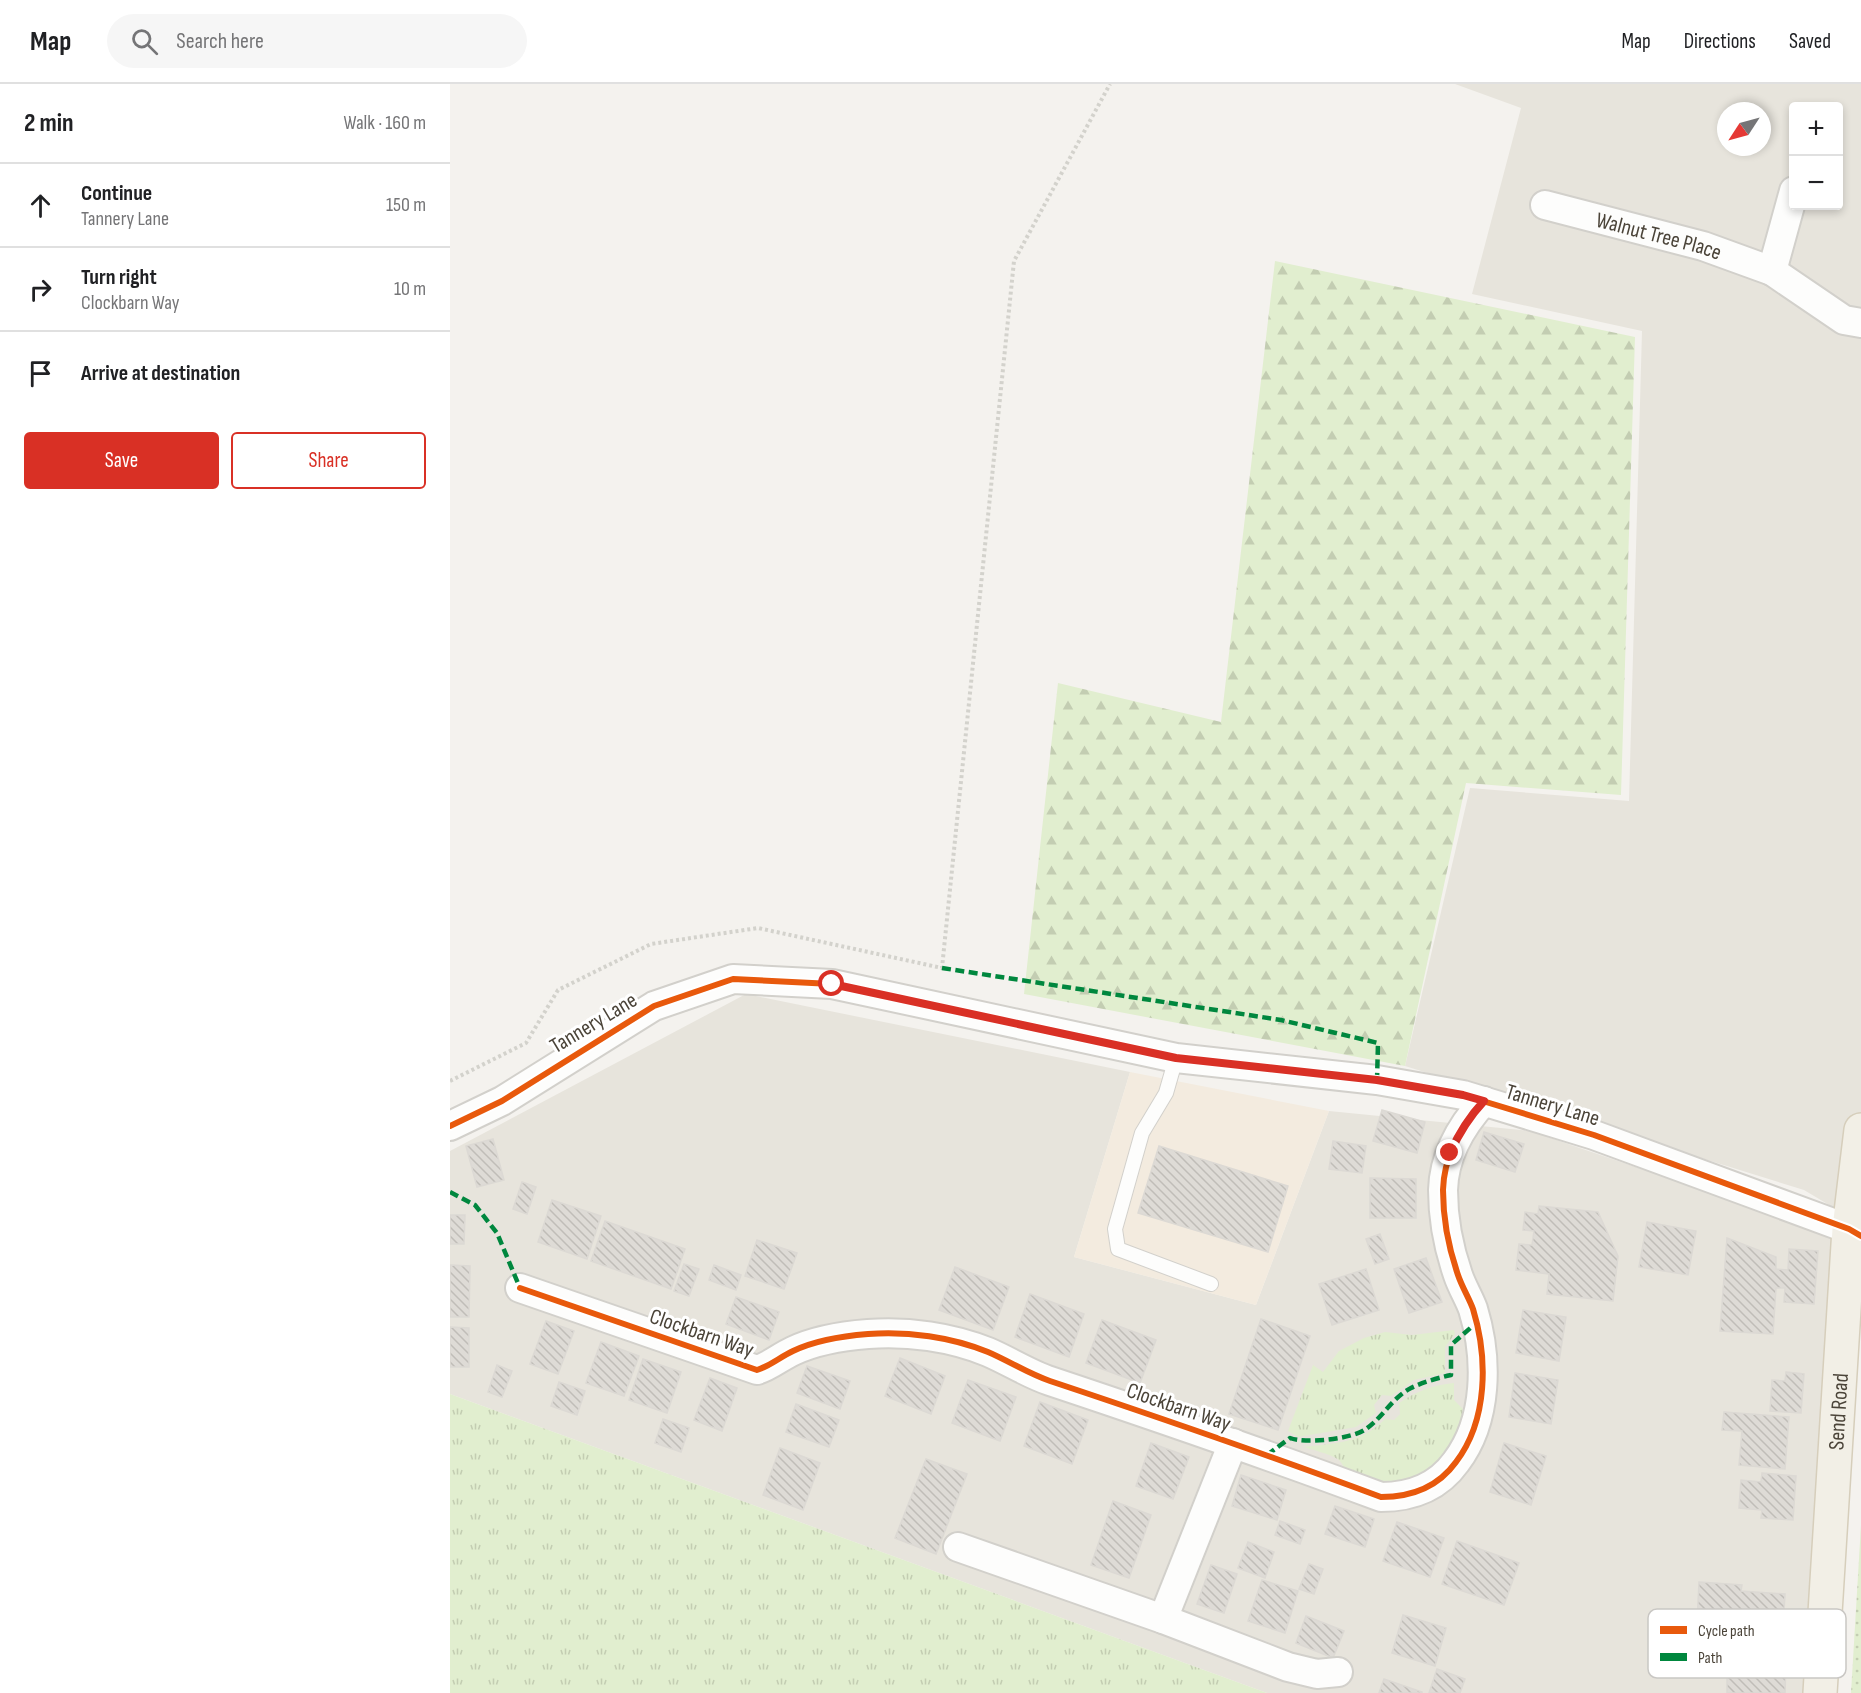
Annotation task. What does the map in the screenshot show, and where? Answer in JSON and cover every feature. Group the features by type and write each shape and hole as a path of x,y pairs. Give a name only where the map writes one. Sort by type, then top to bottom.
{"main road":[{"name":"Send Road","path":"1826,1609 1861,1130"},
{"name":"Send Road","path":"1820,1693 1821,1678"}],"street":[{"name":"Walnut Tree Place","path":"1545,205 1703,246 1772,271 1844,320 1861,323"},
{"path":"1772,271 1789,209"},
{"name":"Tannery Lane","path":"450,1126 502,1101 654,1006 733,979 832,984 1176,1058 1377,1080 1463,1095 1594,1135 1855,1233"},
{"name":"Clockbarn Way","path":"520,1288 757,1370 801,1348 838,1338 896,1333 956,1342 985,1351 1040,1377 1233,1443 1381,1497 1397,1497 1428,1487 1442,1479 1465,1451 1473,1434 1479,1410 1482,1359 1479,1333 1449,1243 1443,1189 1445,1171 1458,1134 1484,1101"},
{"path":"1163,1619 1233,1443"},
{"path":"958,1547 1163,1619 1287,1667 1317,1674 1338,1672"}],"lane":[{"path":"1176,1058 1166,1093 1142,1133 1115,1229 1118,1249 1211,1284"}],"path":[{"path":"944,950 1014,261 1110,84"}],"shaded area":[{"path":"1455,84 1861,84 1861,1224 1804,1190 1405,1066 1470,788 1629,801 1642,331 1472,294 1521,108"},
{"path":"746,994 1130,1072 1074,1257 1256,1305 1329,1111 1530,1131 1841,1237 1815,1609 1648,1609 1648,1678 1810,1678 1809,1693 1267,1693 450,1394 450,1151"},
{"path":"1130,1072 1329,1111 1256,1305 1074,1257"}],"green space":[{"path":"1275,261 1635,337 1621,795 1466,783 1405,1066 1024,994 1058,683 1221,722"},
{"path":"1454,1330 1455,1334 1445,1347 1445,1373 1414,1380 1391,1396 1382,1395 1374,1405 1376,1413 1356,1427 1298,1437 1288,1431 1313,1365 1323,1372 1339,1351 1364,1338 1385,1332 1412,1335"},
{"path":"1454,1383 1454,1400 1465,1411 1459,1431 1450,1449 1438,1463 1424,1474 1408,1482 1391,1485 1371,1483 1349,1474 1336,1458 1304,1447 1338,1443 1358,1437 1385,1419 1394,1420 1400,1414 1399,1403 1406,1399 1432,1387"},
{"path":"450,1394 1267,1693 450,1693"},
{"path":"1861,1525 1861,1693 1851,1693"}],"building":[{"path":"1382,1110 1425,1122 1417,1153 1373,1141"},
{"path":"1484,1132 1524,1144 1515,1172 1476,1160"},
{"path":"493,1139 504,1180 477,1187 466,1146"},
{"path":"1333,1141 1366,1146 1362,1173 1329,1169"},
{"path":"1159,1146 1288,1186 1268,1252 1138,1213"},
{"path":"1370,1178 1416,1179 1416,1218 1370,1218"},
{"path":"522,1182 536,1187 527,1214 513,1209"},
{"path":"552,1200 601,1216 587,1259 538,1242"},
{"path":"1539,1206 1598,1212 1618,1256 1613,1301 1547,1294 1549,1274 1516,1270 1519,1244 1532,1245 1534,1231 1523,1230 1525,1212 1538,1214"},
{"path":"450,1215 465,1215 464,1244 450,1244"},
{"path":"605,1221 685,1249 671,1289 591,1261"},
{"path":"1647,1222 1696,1231 1688,1275 1639,1267"},
{"path":"1380,1234 1389,1259 1375,1264 1366,1239"},
{"path":"1727,1238 1776,1257 1776,1269 1788,1270 1789,1249 1818,1251 1814,1304 1784,1302 1785,1288 1776,1288 1773,1334 1720,1331"},
{"path":"757,1240 797,1253 784,1289 745,1276"},
{"path":"1426,1258 1442,1302 1409,1313 1394,1269"},
{"path":"684,1264 699,1269 689,1296 674,1291"},
{"path":"450,1265 470,1266 469,1317 450,1317"},
{"path":"714,1265 741,1275 736,1290 709,1280"},
{"path":"955,1267 1009,1287 993,1330 939,1310"},
{"path":"1366,1269 1379,1310 1332,1325 1319,1284"},
{"path":"1030,1294 1084,1314 1069,1357 1015,1337"},
{"path":"736,1297 779,1312 769,1340 726,1324"},
{"path":"1523,1310 1566,1317 1559,1361 1516,1353"},
{"path":"1261,1319 1310,1336 1278,1430 1229,1414"},
{"path":"1102,1320 1156,1340 1140,1383 1086,1363"},
{"path":"546,1321 574,1331 558,1374 530,1364"},
{"path":"450,1327 469,1328 469,1367 450,1367"},
{"path":"601,1342 639,1356 624,1396 586,1383"},
{"path":"900,1358 945,1376 931,1414 885,1396"},
{"path":"643,1359 681,1372 667,1413 629,1400"},
{"path":"497,1365 512,1371 502,1397 488,1392"},
{"path":"807,1366 850,1381 840,1409 797,1393"},
{"path":"1786,1372 1804,1374 1801,1413 1770,1411 1772,1380 1785,1381"},
{"path":"1515,1373 1558,1380 1551,1424 1509,1417"},
{"path":"710,1378 737,1388 722,1431 694,1420"},
{"path":"968,1380 1016,1397 1000,1441 952,1423"},
{"path":"559,1382 585,1391 577,1415 551,1406"},
{"path":"1040,1402 1088,1420 1072,1464 1024,1446"},
{"path":"796,1404 839,1420 829,1447 786,1432"},
{"path":"1724,1412 1789,1417 1785,1469 1739,1465 1742,1431 1722,1430"},
{"path":"663,1419 689,1428 681,1452 655,1443"},
{"path":"1151,1443 1189,1457 1173,1499 1136,1486"},
{"path":"1504,1443 1546,1456 1531,1505 1490,1492"},
{"path":"780,1448 820,1463 803,1510 763,1495"},
{"path":"926,1459 967,1474 936,1554 895,1538"},
{"path":"1762,1473 1796,1476 1793,1520 1761,1518 1762,1510 1739,1508 1741,1480 1761,1482"},
{"path":"1241,1475 1286,1490 1277,1520 1232,1506"},
{"path":"1113,1501 1151,1515 1129,1578 1091,1565"},
{"path":"1335,1506 1374,1519 1365,1547 1325,1534"},
{"path":"1280,1521 1305,1530 1300,1544 1275,1535"},
{"path":"1397,1522 1444,1538 1430,1577 1383,1561"},
{"path":"1457,1541 1519,1563 1504,1605 1442,1584"},
{"path":"1248,1542 1274,1552 1265,1578 1238,1568"},
{"path":"1309,1564 1323,1569 1314,1594 1299,1589"},
{"path":"1211,1565 1237,1574 1224,1613 1197,1604"},
{"path":"1262,1580 1298,1591 1285,1633 1248,1621"},
{"path":"1699,1582 1742,1585 1741,1591 1785,1594 1784,1609 1698,1609"},
{"path":"1403,1615 1446,1628 1435,1666 1392,1653"},
{"path":"1306,1616 1344,1631 1333,1658 1296,1643"},
{"path":"1437,1669 1465,1679 1460,1693 1429,1693"},
{"path":"1727,1678 1786,1678 1785,1693 1727,1693"},
{"path":"1384,1679 1422,1692 1422,1693 1379,1693"}],"marked path":[{"path":"942,968 1281,1020 1378,1043 1377,1080"},
{"path":"450,1192 475,1205 497,1233 520,1288"},
{"path":"1267,1455 1290,1438 1307,1441 1329,1440 1359,1433 1366,1429 1404,1392 1420,1384 1451,1375 1451,1345 1476,1323"}],"cycle path":[{"path":"450,1126 502,1101 654,1006 733,979 832,984 1176,1058 1377,1080 1463,1095 1594,1135 1849,1229 1861,1236"},
{"path":"520,1288 757,1370 802,1347 839,1337 898,1333 959,1342 988,1352 1050,1381 1381,1497 1403,1495 1423,1489 1449,1471 1467,1445 1479,1408 1483,1368 1478,1328 1452,1255 1445,1223 1443,1190 1444,1177 1455,1142 1484,1101"}],"route":[{"path":"832,984 1176,1058 1377,1080 1463,1095 1484,1101 1458,1134 1450,1153"}]}
